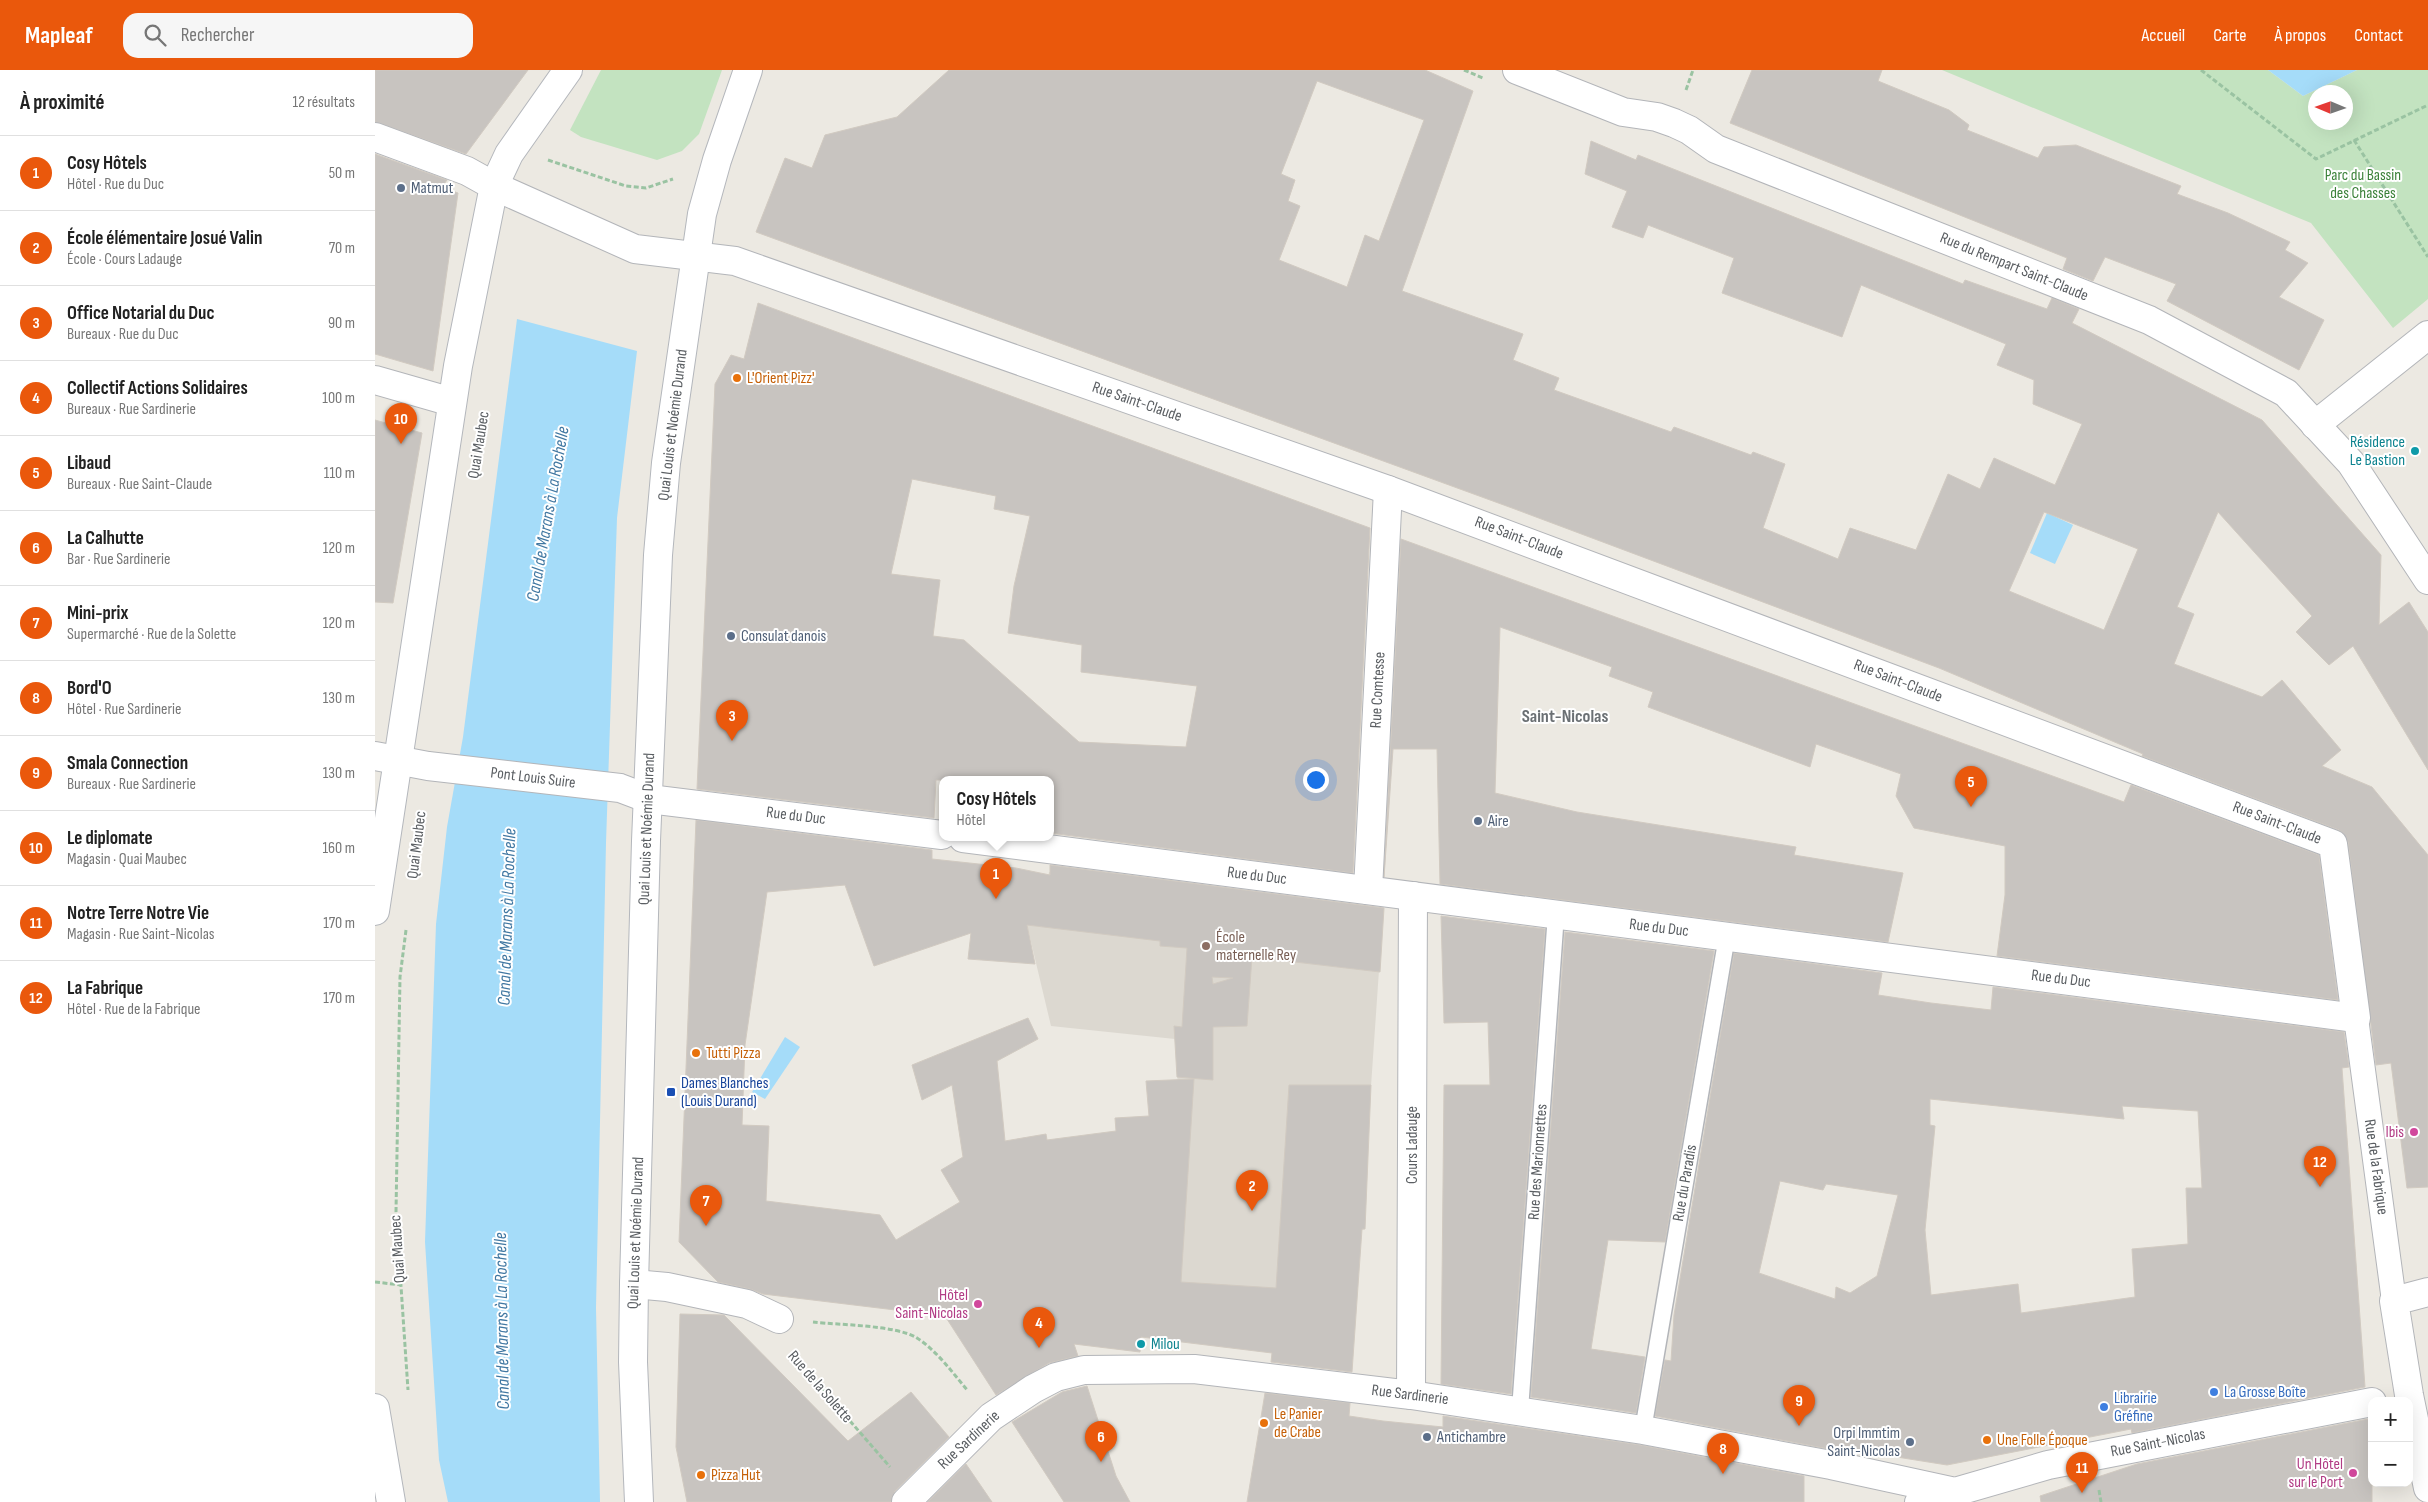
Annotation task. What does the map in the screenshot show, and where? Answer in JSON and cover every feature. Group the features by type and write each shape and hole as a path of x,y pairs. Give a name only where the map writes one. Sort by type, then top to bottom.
{"street":[{"name":"Quai Maubec","path":"375,911 387,759 452,402 494,186 509,154 569,70"},
{"name":"Quai Louis et Noémie Durand","path":"639,1502 633,1362 634,1284 649,799 659,555 666,462 702,214 717,160 748,70"},
{"name":"Rue du Rempart Saint-Claude","path":"1517,70 1623,112 1657,117 1674,123 1689,130 1716,149 2149,320 2286,393 2351,463 2428,580"},
{"name":"Rue Saint-Claude","path":"375,137 467,170 494,186 635,248 735,261 1388,490 2333,844"},
{"path":"2315,425 2428,335"},
{"path":"375,380 452,402"},
{"name":"Rue Comtesse","path":"1368,890 1388,490"},
{"name":"Pont Louis Suire","path":"387,759 446,768 620,788 649,799"},
{"name":"Rue du Duc","path":"649,799 939,835"},
{"name":"Rue du Duc","path":"986,841 2355,1018"},
{"name":"Rue de la Fabrique","path":"2333,844 2394,1302 2409,1395 2428,1488"},
{"name":"Cours Ladauge","path":"1411,1394 1413,896"},
{"path":"634,1284 667,1287 747,1304 779,1319"},
{"path":"2394,1302 2428,1292"},
{"name":"Rue Sardinerie","path":"909,1498 991,1417 1033,1388 1056,1377 1084,1370 1195,1369 1411,1394 1520,1410 1643,1430 1831,1465 1955,1492"},
{"path":"2400,1397 2409,1395"},
{"name":"Rue Saint-Nicolas","path":"1917,1502 2048,1465 2368,1403"},
{"path":"375,1408 391,1502"}],"lane":[{"name":"Rue des Marionnettes","path":"1520,1410 1556,914"},
{"name":"Rue du Paradis","path":"1643,1430 1727,936"}],"path":[{"path":"2201,70 2316,159 2428,104"},
{"path":"2354,140 2428,256"},
{"path":"509,154 544,159 626,186 646,188 664,184"},
{"name":"Quai Maubec","path":"407,927 400,977 395,1212 408,1400"},
{"path":"375,1282 401,1285"},
{"path":"779,1319 893,1330 915,1336 932,1349 991,1417"},
{"name":"Rue de la Solette","path":"779,1319 780,1334 785,1346 909,1498"}],"shaded area":[{"path":"1049,872 1383,912 1366,1159 1368,1159 1365,1229 1362,1230 1272,1353 1140,1336 1178,1087 1175,1039 1051,1026 1027,925 1042,927"}],"green space":[{"path":"601,70 722,70 699,134 682,151 657,160 581,137 570,130"},
{"name":"Parc du Bassin des Chasses","path":"1942,70 2268,70 2303,96 2308,94 2308,130 2353,130 2353,85 2326,85 2357,70 2428,70 2428,299 2393,328 2311,223"}],"water":[{"path":"2268,70 2357,70 2326,85 2308,85 2308,94 2303,96"},
{"name":"Canal de Marans à La Rochelle","path":"517,319 637,351 617,518 606,843 596,1308 600,1502 448,1502 439,1460 425,1242 436,924 447,827 463,737"},
{"path":"2047,513 2073,525 2055,564 2030,553"},
{"path":"785,1037 800,1047 765,1099 752,1092"}],"building":[{"path":"375,70 528,70 466,154 375,122"},
{"path":"949,70 1425,70 1473,91 1402,291 1523,334 1513,360 1559,378 1554,390 1671,432 1674,427 1751,455 1753,452 1785,464 1763,528 1838,559 1850,528 1916,550 1948,474 1980,489 1994,458 2055,485 2082,424 2033,404 2034,380 1997,365 2006,344 1861,285 1842,337 1722,293 1734,258 1648,225 1643,238 1612,227 1627,191 1585,174 1591,141 1636,160 1638,155 1963,284 1965,280 2047,309 2052,298 2079,309 2072,323 2262,420 2381,555 2379,625 2409,602 2428,632 2428,770 2353,646 2329,665 2296,632 2312,616 2218,512 2177,607 2194,614 2174,664 2262,697 2282,680 2341,750 2322,766 2372,787 2428,855 2428,1187 2407,1188 2391,1063 2376,1065 2348,842 2345,835 2339,830 2142,756 2143,754 1939,668 1512,508 756,232 785,158 812,168 825,135 897,117","holes":["1317,81 1424,120 1379,241 1365,235 1347,287 1279,260 1300,206 1288,201 1295,180 1281,174","2044,512 2138,549 2104,630 2009,591"]},
{"path":"1752,70 1882,70 1878,81 1949,110 1969,125 1967,130 2038,158 2044,147 2076,145 2181,186 2177,194 2228,213 2290,242 2285,250 2308,263 2279,297 2324,320 2299,370 2167,301 2176,284 2105,257 2093,281 2063,269 2067,258 1730,123"},
{"path":"375,154 447,180 442,187 458,193 433,371 375,354"},
{"path":"758,303 1370,528 1353,873 1054,834 1054,776 939,776 939,780 936,780 934,818 697,789 715,384 731,355 744,359","holes":["912,479 996,496 994,509 1030,516 1014,586 1008,633 1082,645 1081,672 1197,686 1186,747 1079,742 964,640 933,636 940,580 891,574"]},
{"path":"375,420 422,433 393,603 375,602"},
{"path":"1401,539 2124,802 2131,785 2319,855 2338,1000 1997,956 2005,895 2005,846 1914,828 1896,796 1901,774 1816,744 1810,767 1648,707 1653,692 1609,676 1612,667 1500,627 1495,793 1577,812 1796,847 1794,855 1903,873 1888,942 1440,884 1437,749 1393,749 1384,877"},
{"path":"696,820 932,850 932,859 1016,868 1050,875 1050,865 1384,908 1380,972 1252,957 1247,1026 1213,1027 1213,1080 1177,1077 1174,1026 1182,1027 1187,948 1160,946 1160,941 1027,925 1035,964 968,959 971,933 874,966 845,885 767,892 745,1045 742,1125 769,1126 766,1201 880,1215 896,1240 960,1202 941,1170 963,1157 952,1085 922,1100 912,1065 1028,1018 1038,1039 997,1061 1005,1141 1046,1134 1047,1140 1116,1131 1115,1118 1149,1116 1146,1081 1194,1079 1181,1282 1276,1288 1289,1085 1371,1085 1365,1229 1362,1229 1352,1372 1271,1362 1272,1353 1141,1337 1140,1352 1074,1344 1078,1356 1049,1363 996,1395 945,1316 763,1294 718,1282 679,1242","holes":["1212,977 1233,978 1213,984"]},
{"path":"1441,916 1545,929 1511,1394 1441,1384 1444,1085 1490,1085 1488,1022 1444,1023"},
{"path":"1565,932 1714,951 1665,1242 1608,1240 1591,1349 1645,1357 1636,1413 1531,1397"},
{"path":"1734,953 1882,973 1878,995 1931,1003 1991,1010 1993,987 2344,1032 2349,1067 2342,1068 2365,1387 2132,1433 2131,1429 1947,1465 1878,1454 1850,1453 1655,1416 1665,1360 1671,1361 1674,1315","holes":["1930,1099 2124,1119 2122,1106 2198,1111 2202,1188 2186,1188 2188,1244 2132,1249 2135,1297 2021,1313 2018,1284 1931,1295 1925,1230 1935,1126 1930,1125","1780,1181 1823,1190 1826,1184 1898,1195 1877,1276 1850,1293 1836,1287 1835,1299 1759,1273"]},
{"path":"680,1314 724,1315 848,1441 911,1392 949,1437 895,1491 891,1502 687,1502 676,1447"},
{"path":"1087,1386 1116,1476 1130,1502 1064,1502 1012,1422 1062,1392"},
{"path":"1265,1393 1350,1403 1349,1416 1443,1427 1443,1416 1640,1445 1804,1476 1804,1502 1247,1502"},
{"path":"2368,1419 2368,1487 2372,1487 2372,1502 2041,1502 2040,1496 2137,1464"},
{"path":"966,1464 992,1502 928,1502"}],"place":[{"name":"Matmut","path":"401,188"},
{"name":"L'Orient Pizz'","path":"737,378"},
{"name":"Le diplomate","path":"401,444"},
{"name":"Résidence Le Bastion","path":"2415,451"},
{"name":"Consulat danois","path":"731,636"},
{"name":"Office Notarial du Duc","path":"732,741"},
{"name":"Libaud","path":"1971,807"},
{"name":"Aire","path":"1478,821"},
{"name":"Cosy Hôtels","path":"996,899"},
{"name":"École maternelle Rey","path":"1206,946"},
{"name":"Tutti Pizza","path":"696,1053"},
{"name":"Dames Blanches (Louis Durand)","path":"671,1092"},
{"name":"Ibis","path":"2414,1132"},
{"name":"La Fabrique","path":"2320,1187"},
{"name":"École élémentaire Josué Valin","path":"1252,1211"},
{"name":"Mini-prix","path":"706,1226"},
{"name":"Hôtel Saint-Nicolas","path":"978,1304"},
{"name":"Milou","path":"1141,1344"},
{"name":"Collectif Actions Solidaires","path":"1039,1348"},
{"name":"La Grosse Boîte","path":"2214,1392"},
{"name":"Librairie Gréfine","path":"2104,1407"},
{"name":"Le Panier de Crabe","path":"1264,1423"},
{"name":"Smala Connection","path":"1799,1426"},
{"name":"Antichambre","path":"1427,1437"},
{"name":"Une Folle Époque","path":"1987,1440"},
{"name":"Orpi Immtim Saint-Nicolas","path":"1910,1442"},
{"name":"La Calhutte","path":"1101,1462"},
{"name":"Un Hôtel sur le Port","path":"2353,1473"},
{"name":"Bord'O","path":"1723,1474"},
{"name":"Pizza Hut","path":"701,1475"},
{"name":"Notre Terre Notre Vie","path":"2082,1493"}],"district":[{"name":"Saint-Nicolas","path":"1565,716"}]}
